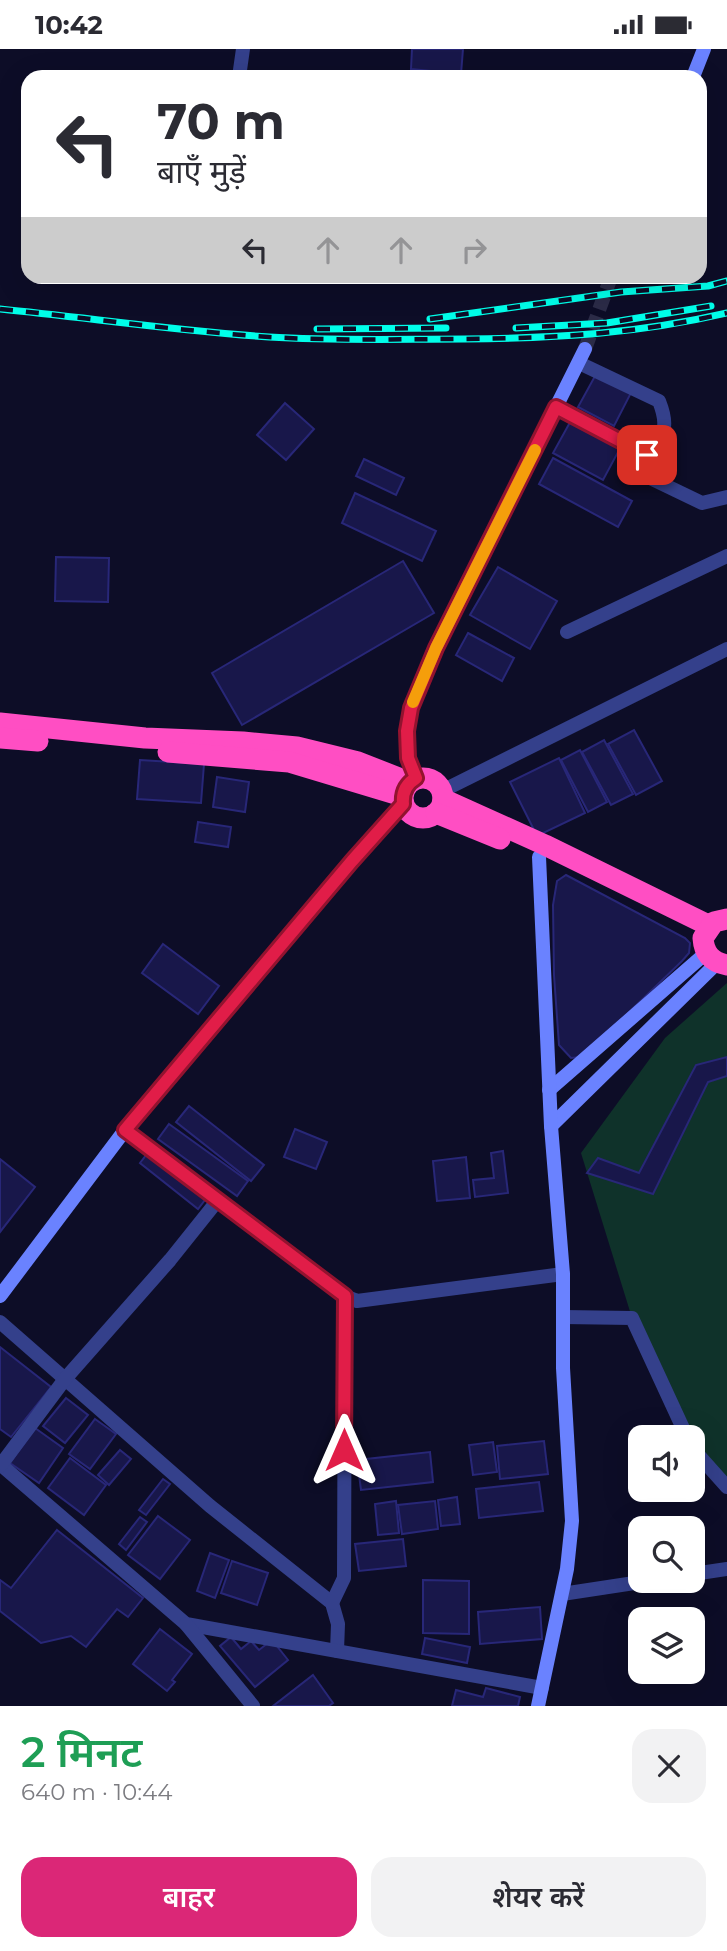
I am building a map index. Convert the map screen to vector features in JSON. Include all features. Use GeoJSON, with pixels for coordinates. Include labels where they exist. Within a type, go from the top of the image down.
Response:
{"type":"FeatureCollection","features":[{"type":"Feature","properties":{"kind":"highway"},"geometry":{"type":"LineString","coordinates":[[0,723],[145,738],[297,747],[358,762],[407,790],[414,816],[429,817],[441,801]]}},
{"type":"Feature","properties":{"kind":"highway"},"geometry":{"type":"LineString","coordinates":[[0,738],[289,762],[407,790],[432,779],[441,801],[539,857],[715,944]]}},
{"type":"Feature","properties":{"kind":"highway"},"geometry":{"type":"LineString","coordinates":[[441,801],[545,845],[715,944]]}},
{"type":"Feature","properties":{"kind":"main road"},"geometry":{"type":"LineString","coordinates":[[695,70],[704,49]]}},
{"type":"Feature","properties":{"kind":"main road"},"geometry":{"type":"LineString","coordinates":[[0,1296],[125,1130],[352,861],[407,790],[407,731],[411,708],[436,648],[582,356]]}},
{"type":"Feature","properties":{"kind":"main road"},"geometry":{"type":"LineString","coordinates":[[538,1706],[562,1594],[572,1521],[563,1274],[551,1126],[539,857]]}},
{"type":"Feature","properties":{"kind":"main road"},"geometry":{"type":"LineString","coordinates":[[549,1090],[715,944]]}},
{"type":"Feature","properties":{"kind":"main road"},"geometry":{"type":"LineString","coordinates":[[551,1126],[715,944]]}},
{"type":"Feature","properties":{"kind":"street"},"geometry":{"type":"LineString","coordinates":[[240,70],[243,49]]}},
{"type":"Feature","properties":{"kind":"street"},"geometry":{"type":"LineString","coordinates":[[582,356],[659,401],[667,420],[661,437],[643,462],[648,477],[702,503],[727,497]]}},
{"type":"Feature","properties":{"kind":"street"},"geometry":{"type":"LineString","coordinates":[[556,407],[647,455]]}},
{"type":"Feature","properties":{"kind":"street"},"geometry":{"type":"LineString","coordinates":[[567,632],[727,556]]}},
{"type":"Feature","properties":{"kind":"street"},"geometry":{"type":"LineString","coordinates":[[441,801],[727,649]]}},
{"type":"Feature","properties":{"kind":"street"},"geometry":{"type":"LineString","coordinates":[[125,1130],[345,1296],[357,1301],[563,1274]]}},
{"type":"Feature","properties":{"kind":"street"},"geometry":{"type":"LineString","coordinates":[[218,1200],[170,1260],[65,1379],[0,1465],[186,1624],[253,1706]]}},
{"type":"Feature","properties":{"kind":"street"},"geometry":{"type":"LineString","coordinates":[[332,1603],[344,1579],[345,1296]]}},
{"type":"Feature","properties":{"kind":"street"},"geometry":{"type":"LineString","coordinates":[[563,1317],[632,1318],[681,1425]]}},
{"type":"Feature","properties":{"kind":"street"},"geometry":{"type":"LineString","coordinates":[[0,1322],[210,1506],[332,1603],[338,1624],[337,1651]]}},
{"type":"Feature","properties":{"kind":"street"},"geometry":{"type":"LineString","coordinates":[[705,1462],[727,1487]]}},
{"type":"Feature","properties":{"kind":"street"},"geometry":{"type":"LineString","coordinates":[[705,1572],[727,1569]]}},
{"type":"Feature","properties":{"kind":"street"},"geometry":{"type":"LineString","coordinates":[[562,1594],[628,1584]]}},
{"type":"Feature","properties":{"kind":"street"},"geometry":{"type":"LineString","coordinates":[[186,1624],[542,1688]]}},
{"type":"Feature","properties":{"kind":"green space"},"geometry":{"type":"Polygon","coordinates":[[[727,983],[727,1488],[705,1463],[705,1425],[687,1425],[632,1318],[581,1153],[665,1038],[727,983]]]}},
{"type":"Feature","properties":{"kind":"building"},"geometry":{"type":"Polygon","coordinates":[[[412,49],[463,49],[461,70],[411,69],[412,49]]]}},
{"type":"Feature","properties":{"kind":"building"},"geometry":{"type":"Polygon","coordinates":[[[600,367],[635,385],[614,426],[578,407],[600,367]]]}},
{"type":"Feature","properties":{"kind":"building"},"geometry":{"type":"Polygon","coordinates":[[[285,403],[314,429],[286,460],[257,435],[285,403]]]}},
{"type":"Feature","properties":{"kind":"building"},"geometry":{"type":"Polygon","coordinates":[[[574,415],[624,441],[603,480],[553,453],[574,415]]]}},
{"type":"Feature","properties":{"kind":"building"},"geometry":{"type":"Polygon","coordinates":[[[553,458],[632,501],[618,527],[539,484],[553,458]]]}},
{"type":"Feature","properties":{"kind":"building"},"geometry":{"type":"Polygon","coordinates":[[[364,459],[404,478],[396,495],[356,476],[364,459]]]}},
{"type":"Feature","properties":{"kind":"building"},"geometry":{"type":"Polygon","coordinates":[[[355,493],[436,531],[422,561],[342,523],[355,493]]]}},
{"type":"Feature","properties":{"kind":"building"},"geometry":{"type":"Polygon","coordinates":[[[56,557],[109,558],[108,602],[55,601],[56,557]]]}},
{"type":"Feature","properties":{"kind":"building"},"geometry":{"type":"Polygon","coordinates":[[[403,561],[434,613],[242,725],[212,673],[403,561]]]}},
{"type":"Feature","properties":{"kind":"building"},"geometry":{"type":"Polygon","coordinates":[[[498,567],[557,601],[530,649],[470,615],[498,567]]]}},
{"type":"Feature","properties":{"kind":"building"},"geometry":{"type":"Polygon","coordinates":[[[468,633],[514,658],[502,681],[456,655],[468,633]]]}},
{"type":"Feature","properties":{"kind":"building"},"geometry":{"type":"Polygon","coordinates":[[[634,730],[662,781],[636,795],[608,744],[634,730]]]}},
{"type":"Feature","properties":{"kind":"building"},"geometry":{"type":"Polygon","coordinates":[[[604,740],[633,794],[611,805],[582,752],[604,740]]]}},
{"type":"Feature","properties":{"kind":"building"},"geometry":{"type":"Polygon","coordinates":[[[580,750],[607,802],[588,812],[561,760],[580,750]]]}},
{"type":"Feature","properties":{"kind":"building"},"geometry":{"type":"Polygon","coordinates":[[[559,758],[585,813],[537,836],[510,782],[559,758]]]}},
{"type":"Feature","properties":{"kind":"building"},"geometry":{"type":"Polygon","coordinates":[[[140,760],[204,764],[201,803],[137,799],[140,760]]]}},
{"type":"Feature","properties":{"kind":"building"},"geometry":{"type":"Polygon","coordinates":[[[217,777],[249,782],[245,812],[213,807],[217,777]]]}},
{"type":"Feature","properties":{"kind":"building"},"geometry":{"type":"Polygon","coordinates":[[[198,822],[231,827],[228,847],[195,842],[198,822]]]}},
{"type":"Feature","properties":{"kind":"building"},"geometry":{"type":"Polygon","coordinates":[[[566,875],[690,943],[689,953],[682,961],[595,1045],[580,1057],[571,1058],[559,1045],[554,975],[553,905],[557,881],[566,875]]]}},
{"type":"Feature","properties":{"kind":"building"},"geometry":{"type":"Polygon","coordinates":[[[163,944],[219,986],[198,1014],[142,973],[163,944]]]}},
{"type":"Feature","properties":{"kind":"building"},"geometry":{"type":"Polygon","coordinates":[[[727,1057],[727,1076],[708,1082],[653,1194],[587,1173],[598,1158],[639,1173],[696,1065],[727,1057]]]}},
{"type":"Feature","properties":{"kind":"building"},"geometry":{"type":"Polygon","coordinates":[[[189,1106],[264,1165],[251,1181],[176,1122],[189,1106]]]}},
{"type":"Feature","properties":{"kind":"building"},"geometry":{"type":"Polygon","coordinates":[[[169,1124],[248,1181],[237,1196],[158,1139],[169,1124]]]}},
{"type":"Feature","properties":{"kind":"building"},"geometry":{"type":"Polygon","coordinates":[[[295,1129],[327,1142],[316,1169],[284,1157],[295,1129]]]}},
{"type":"Feature","properties":{"kind":"building"},"geometry":{"type":"Polygon","coordinates":[[[150,1150],[208,1196],[198,1209],[140,1163],[150,1150]]]}},
{"type":"Feature","properties":{"kind":"building"},"geometry":{"type":"Polygon","coordinates":[[[503,1151],[508,1193],[475,1197],[473,1180],[494,1178],[491,1153],[503,1151]]]}},
{"type":"Feature","properties":{"kind":"building"},"geometry":{"type":"Polygon","coordinates":[[[466,1157],[470,1198],[437,1201],[433,1161],[466,1157]]]}},
{"type":"Feature","properties":{"kind":"building"},"geometry":{"type":"Polygon","coordinates":[[[0,1159],[35,1187],[0,1232],[0,1159]]]}},
{"type":"Feature","properties":{"kind":"building"},"geometry":{"type":"Polygon","coordinates":[[[0,1347],[51,1387],[11,1437],[0,1429],[0,1347]]]}},
{"type":"Feature","properties":{"kind":"building"},"geometry":{"type":"Polygon","coordinates":[[[66,1398],[88,1415],[65,1443],[43,1426],[66,1398]]]}},
{"type":"Feature","properties":{"kind":"building"},"geometry":{"type":"Polygon","coordinates":[[[95,1419],[116,1434],[90,1469],[69,1454],[95,1419]]]}},
{"type":"Feature","properties":{"kind":"building"},"geometry":{"type":"Polygon","coordinates":[[[35,1428],[63,1448],[39,1483],[10,1463],[35,1428]]]}},
{"type":"Feature","properties":{"kind":"building"},"geometry":{"type":"Polygon","coordinates":[[[544,1441],[548,1474],[500,1479],[497,1446],[544,1441]]]}},
{"type":"Feature","properties":{"kind":"building"},"geometry":{"type":"Polygon","coordinates":[[[493,1442],[497,1472],[473,1475],[469,1445],[493,1442]]]}},
{"type":"Feature","properties":{"kind":"building"},"geometry":{"type":"Polygon","coordinates":[[[120,1450],[131,1459],[109,1485],[98,1475],[120,1450]]]}},
{"type":"Feature","properties":{"kind":"building"},"geometry":{"type":"Polygon","coordinates":[[[430,1452],[433,1482],[361,1490],[357,1460],[430,1452]]]}},
{"type":"Feature","properties":{"kind":"building"},"geometry":{"type":"Polygon","coordinates":[[[70,1458],[106,1485],[84,1515],[48,1488],[70,1458]]]}},
{"type":"Feature","properties":{"kind":"building"},"geometry":{"type":"Polygon","coordinates":[[[163,1479],[170,1484],[146,1515],[139,1510],[163,1479]]]}},
{"type":"Feature","properties":{"kind":"building"},"geometry":{"type":"Polygon","coordinates":[[[539,1482],[543,1511],[479,1518],[476,1489],[539,1482]]]}},
{"type":"Feature","properties":{"kind":"building"},"geometry":{"type":"Polygon","coordinates":[[[457,1497],[460,1524],[441,1526],[438,1500],[457,1497]]]}},
{"type":"Feature","properties":{"kind":"building"},"geometry":{"type":"Polygon","coordinates":[[[396,1501],[399,1533],[378,1535],[375,1504],[396,1501]]]}},
{"type":"Feature","properties":{"kind":"building"},"geometry":{"type":"Polygon","coordinates":[[[435,1501],[438,1529],[402,1534],[398,1505],[435,1501]]]}},
{"type":"Feature","properties":{"kind":"building"},"geometry":{"type":"Polygon","coordinates":[[[158,1516],[190,1540],[160,1579],[128,1555],[158,1516]]]}},
{"type":"Feature","properties":{"kind":"building"},"geometry":{"type":"Polygon","coordinates":[[[140,1517],[147,1522],[126,1550],[119,1544],[140,1517]]]}},
{"type":"Feature","properties":{"kind":"building"},"geometry":{"type":"Polygon","coordinates":[[[57,1530],[143,1598],[128,1617],[117,1609],[86,1647],[71,1636],[41,1643],[0,1611],[0,1580],[11,1588],[57,1530]]]}},
{"type":"Feature","properties":{"kind":"building"},"geometry":{"type":"Polygon","coordinates":[[[403,1539],[406,1566],[359,1571],[355,1544],[403,1539]]]}},
{"type":"Feature","properties":{"kind":"building"},"geometry":{"type":"Polygon","coordinates":[[[210,1553],[229,1560],[215,1598],[197,1591],[210,1553]]]}},
{"type":"Feature","properties":{"kind":"building"},"geometry":{"type":"Polygon","coordinates":[[[232,1561],[268,1573],[257,1605],[221,1593],[232,1561]]]}},
{"type":"Feature","properties":{"kind":"building"},"geometry":{"type":"Polygon","coordinates":[[[423,1580],[469,1581],[469,1634],[423,1633],[423,1580]]]}},
{"type":"Feature","properties":{"kind":"building"},"geometry":{"type":"Polygon","coordinates":[[[540,1607],[542,1639],[480,1644],[478,1612],[540,1607]]]}},
{"type":"Feature","properties":{"kind":"building"},"geometry":{"type":"Polygon","coordinates":[[[160,1629],[192,1654],[167,1691],[133,1664],[160,1629]]]}},
{"type":"Feature","properties":{"kind":"building"},"geometry":{"type":"Polygon","coordinates":[[[231,1637],[241,1649],[251,1641],[259,1650],[272,1640],[288,1660],[255,1687],[220,1646],[231,1637]]]}},
{"type":"Feature","properties":{"kind":"building"},"geometry":{"type":"Polygon","coordinates":[[[425,1638],[470,1647],[467,1663],[422,1654],[425,1638]]]}},
{"type":"Feature","properties":{"kind":"building"},"geometry":{"type":"Polygon","coordinates":[[[313,1675],[333,1703],[329,1706],[273,1706],[313,1675]]]}},
{"type":"Feature","properties":{"kind":"building"},"geometry":{"type":"Polygon","coordinates":[[[486,1688],[520,1697],[518,1706],[452,1706],[456,1690],[483,1697],[486,1688]]]}},
{"type":"Feature","properties":{"kind":"tunnel"},"geometry":{"type":"LineString","coordinates":[[585,349],[608,284]]}},
{"type":"Feature","properties":{"kind":"railway"},"geometry":{"type":"LineString","coordinates":[[430,319],[621,292],[708,286],[727,281]]}},
{"type":"Feature","properties":{"kind":"railway"},"geometry":{"type":"LineString","coordinates":[[516,328],[607,323],[711,306]]}},
{"type":"Feature","properties":{"kind":"railway"},"geometry":{"type":"LineString","coordinates":[[0,309],[235,334],[342,339],[564,336],[661,326],[727,313]]}},
{"type":"Feature","properties":{"kind":"railway"},"geometry":{"type":"LineString","coordinates":[[317,329],[446,328]]}},
{"type":"Feature","properties":{"kind":"slow traffic"},"geometry":{"type":"LineString","coordinates":[[413,702],[436,648],[535,450]]}},
{"type":"Feature","properties":{"kind":"route"},"geometry":{"type":"LineString","coordinates":[[344,1450],[345,1296],[125,1130],[403,804],[402,796],[409,782],[416,778],[408,758],[407,731],[411,708],[436,648],[556,407],[647,455]]}}]}
